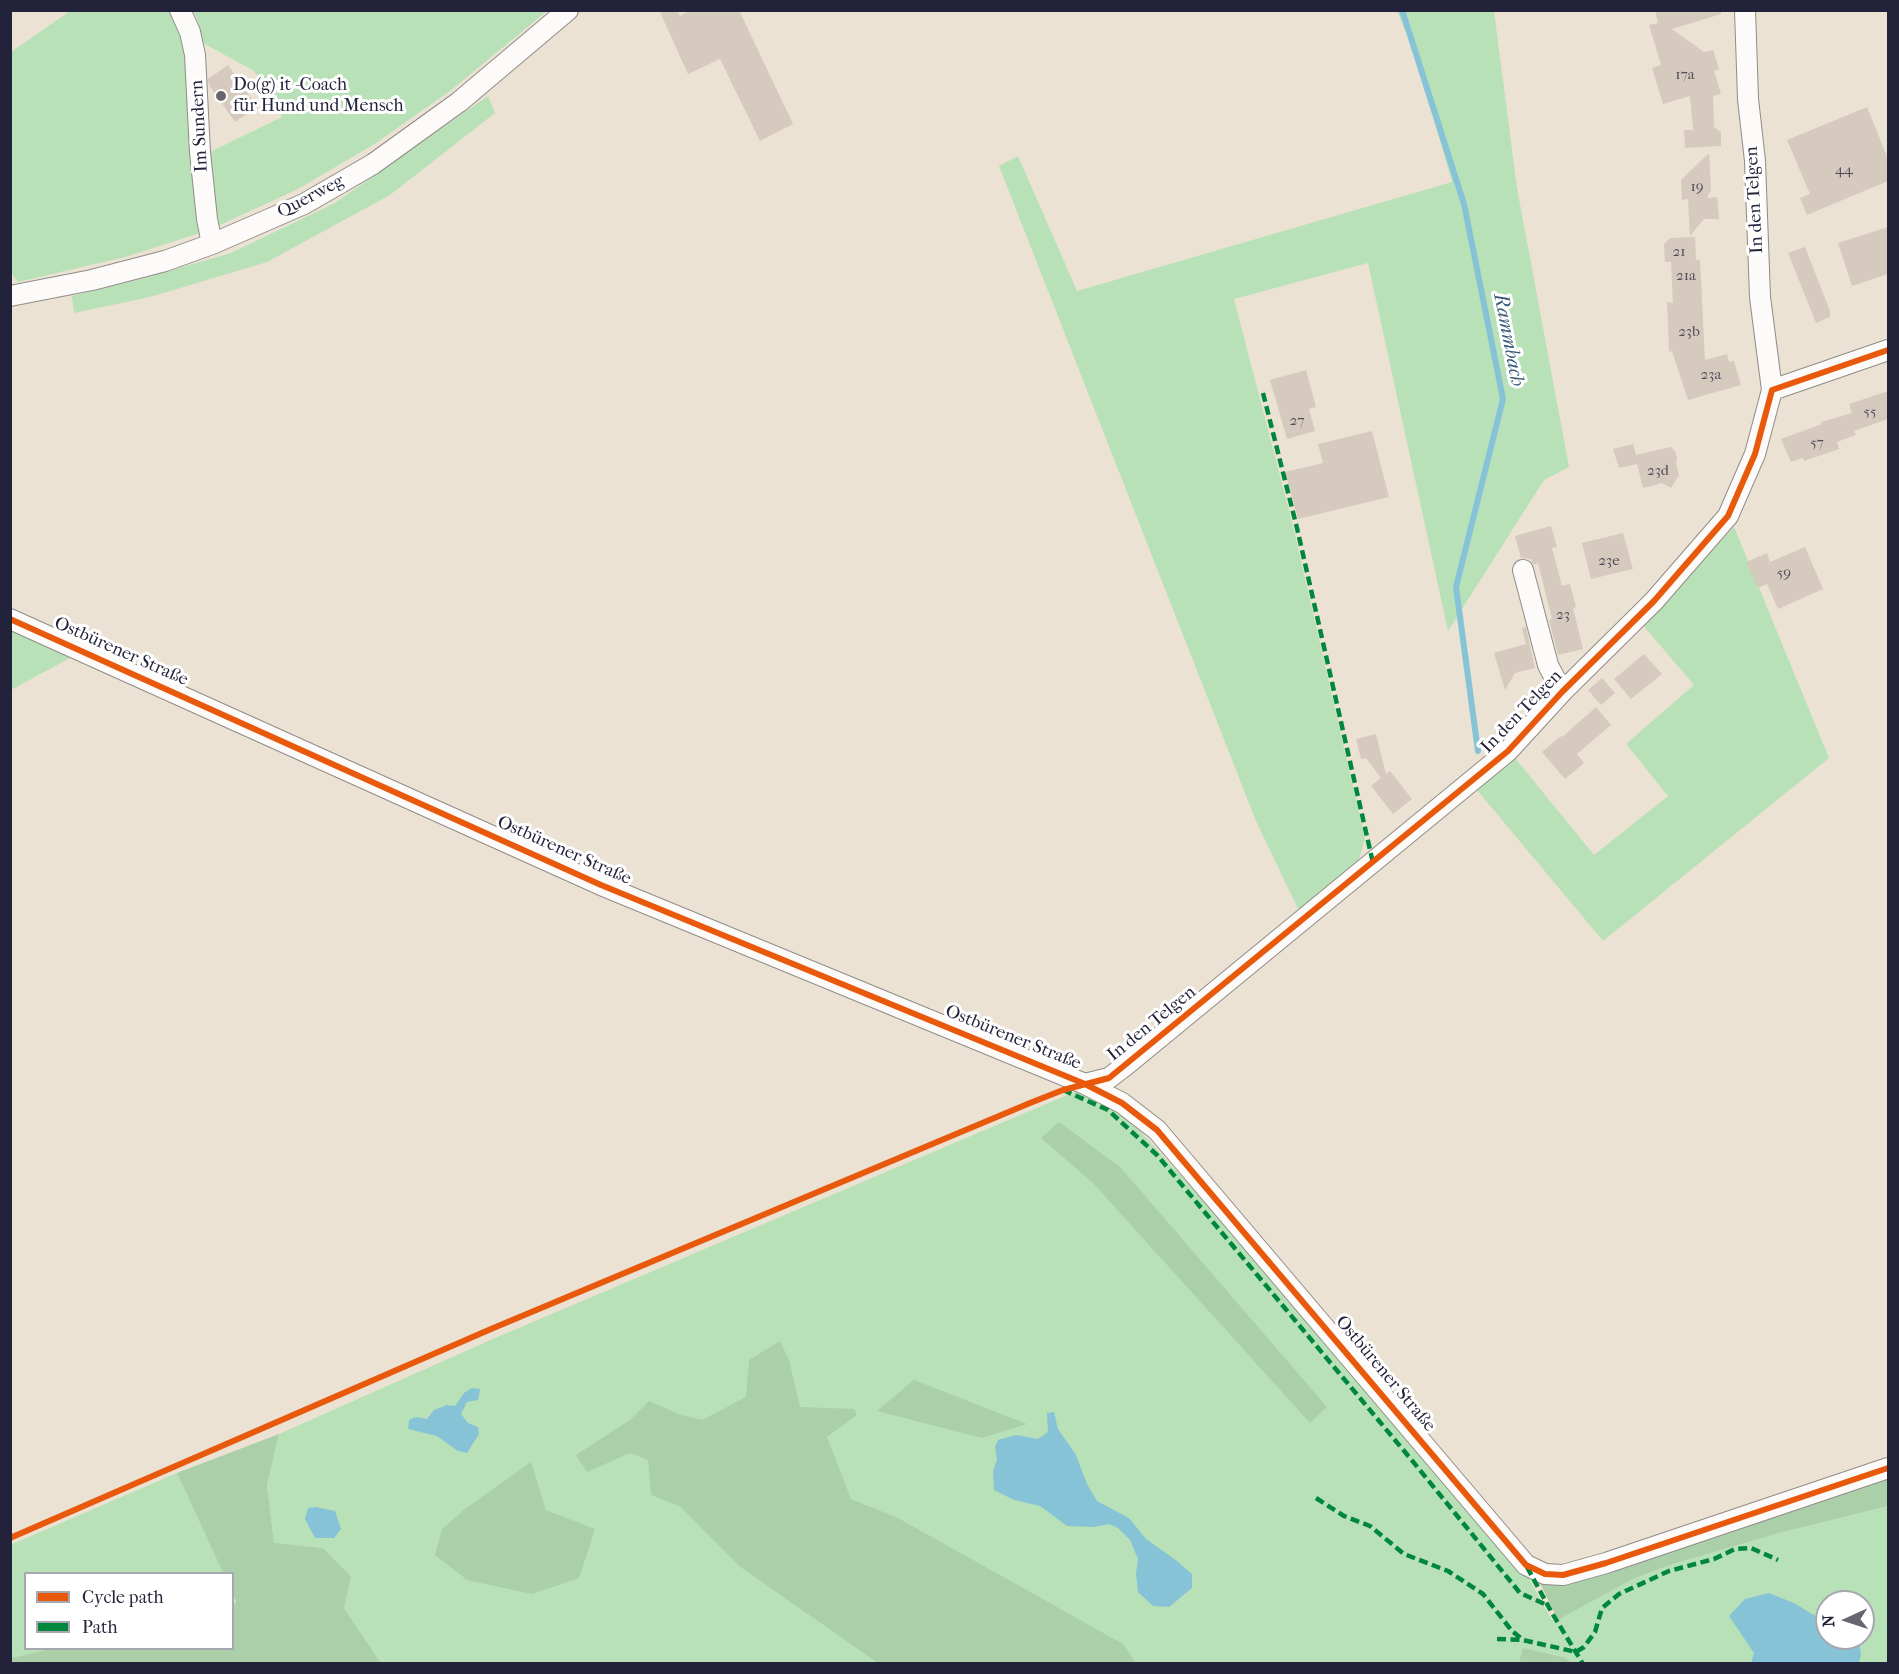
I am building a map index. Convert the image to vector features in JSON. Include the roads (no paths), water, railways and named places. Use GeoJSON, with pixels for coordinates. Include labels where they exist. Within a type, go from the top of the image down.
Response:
{"type":"FeatureCollection","features":[{"type":"Feature","properties":{"kind":"street","name":"Im Sundern"},"geometry":{"type":"LineString","coordinates":[[180,10],[190,32],[195,55],[200,152],[212,244]]}},
{"type":"Feature","properties":{"kind":"street","name":"Querweg"},"geometry":{"type":"LineString","coordinates":[[10,296],[92,280],[165,261],[212,244],[304,204],[373,164],[459,102],[568,10]]}},
{"type":"Feature","properties":{"kind":"street","name":"In den Telgen"},"geometry":{"type":"LineString","coordinates":[[1085,1084],[1109,1078],[1126,1065],[1508,751],[1562,692],[1654,601],[1728,516],[1755,454],[1772,390],[1760,297],[1755,161],[1749,99],[1745,10]]}},
{"type":"Feature","properties":{"kind":"street"},"geometry":{"type":"LineString","coordinates":[[1772,390],[1888,350]]}},
{"type":"Feature","properties":{"kind":"street"},"geometry":{"type":"LineString","coordinates":[[1523,570],[1548,665],[1562,692]]}},
{"type":"Feature","properties":{"kind":"street","name":"Ostbürener Straße"},"geometry":{"type":"LineString","coordinates":[[10,619],[601,885],[1085,1084],[1122,1103],[1157,1130],[1518,1556],[1526,1564],[1545,1574],[1563,1575],[1606,1563],[1888,1468]]}},
{"type":"Feature","properties":{"kind":"water"},"geometry":{"type":"Polygon","coordinates":[[[472,1388],[480,1389],[478,1400],[467,1402],[461,1414],[468,1423],[478,1427],[479,1434],[467,1453],[458,1451],[437,1436],[408,1429],[409,1420],[416,1417],[427,1419],[434,1410],[447,1405],[455,1406],[464,1393],[472,1388]]]}},
{"type":"Feature","properties":{"kind":"water"},"geometry":{"type":"Polygon","coordinates":[[[1054,1412],[1058,1429],[1076,1455],[1087,1484],[1097,1501],[1129,1518],[1146,1539],[1192,1574],[1192,1588],[1169,1607],[1153,1606],[1138,1592],[1136,1574],[1138,1559],[1130,1540],[1118,1528],[1109,1524],[1094,1527],[1067,1526],[1040,1506],[1014,1500],[994,1490],[993,1472],[997,1459],[995,1447],[998,1440],[1016,1435],[1038,1439],[1048,1432],[1047,1413],[1054,1412]]]}},
{"type":"Feature","properties":{"kind":"water"},"geometry":{"type":"Polygon","coordinates":[[[316,1507],[335,1511],[341,1529],[334,1538],[315,1538],[305,1519],[308,1508],[316,1507]]]}},
{"type":"Feature","properties":{"kind":"water"},"geometry":{"type":"Polygon","coordinates":[[[1769,1593],[1794,1603],[1815,1616],[1815,1650],[1860,1650],[1859,1663],[1751,1663],[1754,1653],[1729,1616],[1745,1599],[1769,1593]]]}},
{"type":"Feature","properties":{"kind":"waterway","name":"Rammbach"},"geometry":{"type":"LineString","coordinates":[[1402,10],[1464,204],[1503,399],[1456,587],[1478,751]]}},
{"type":"Feature","properties":{"kind":"place","name":"Do(g) it -Coach für Hund und Mensch"},"geometry":{"type":"Point","coordinates":[221,96]}}]}
